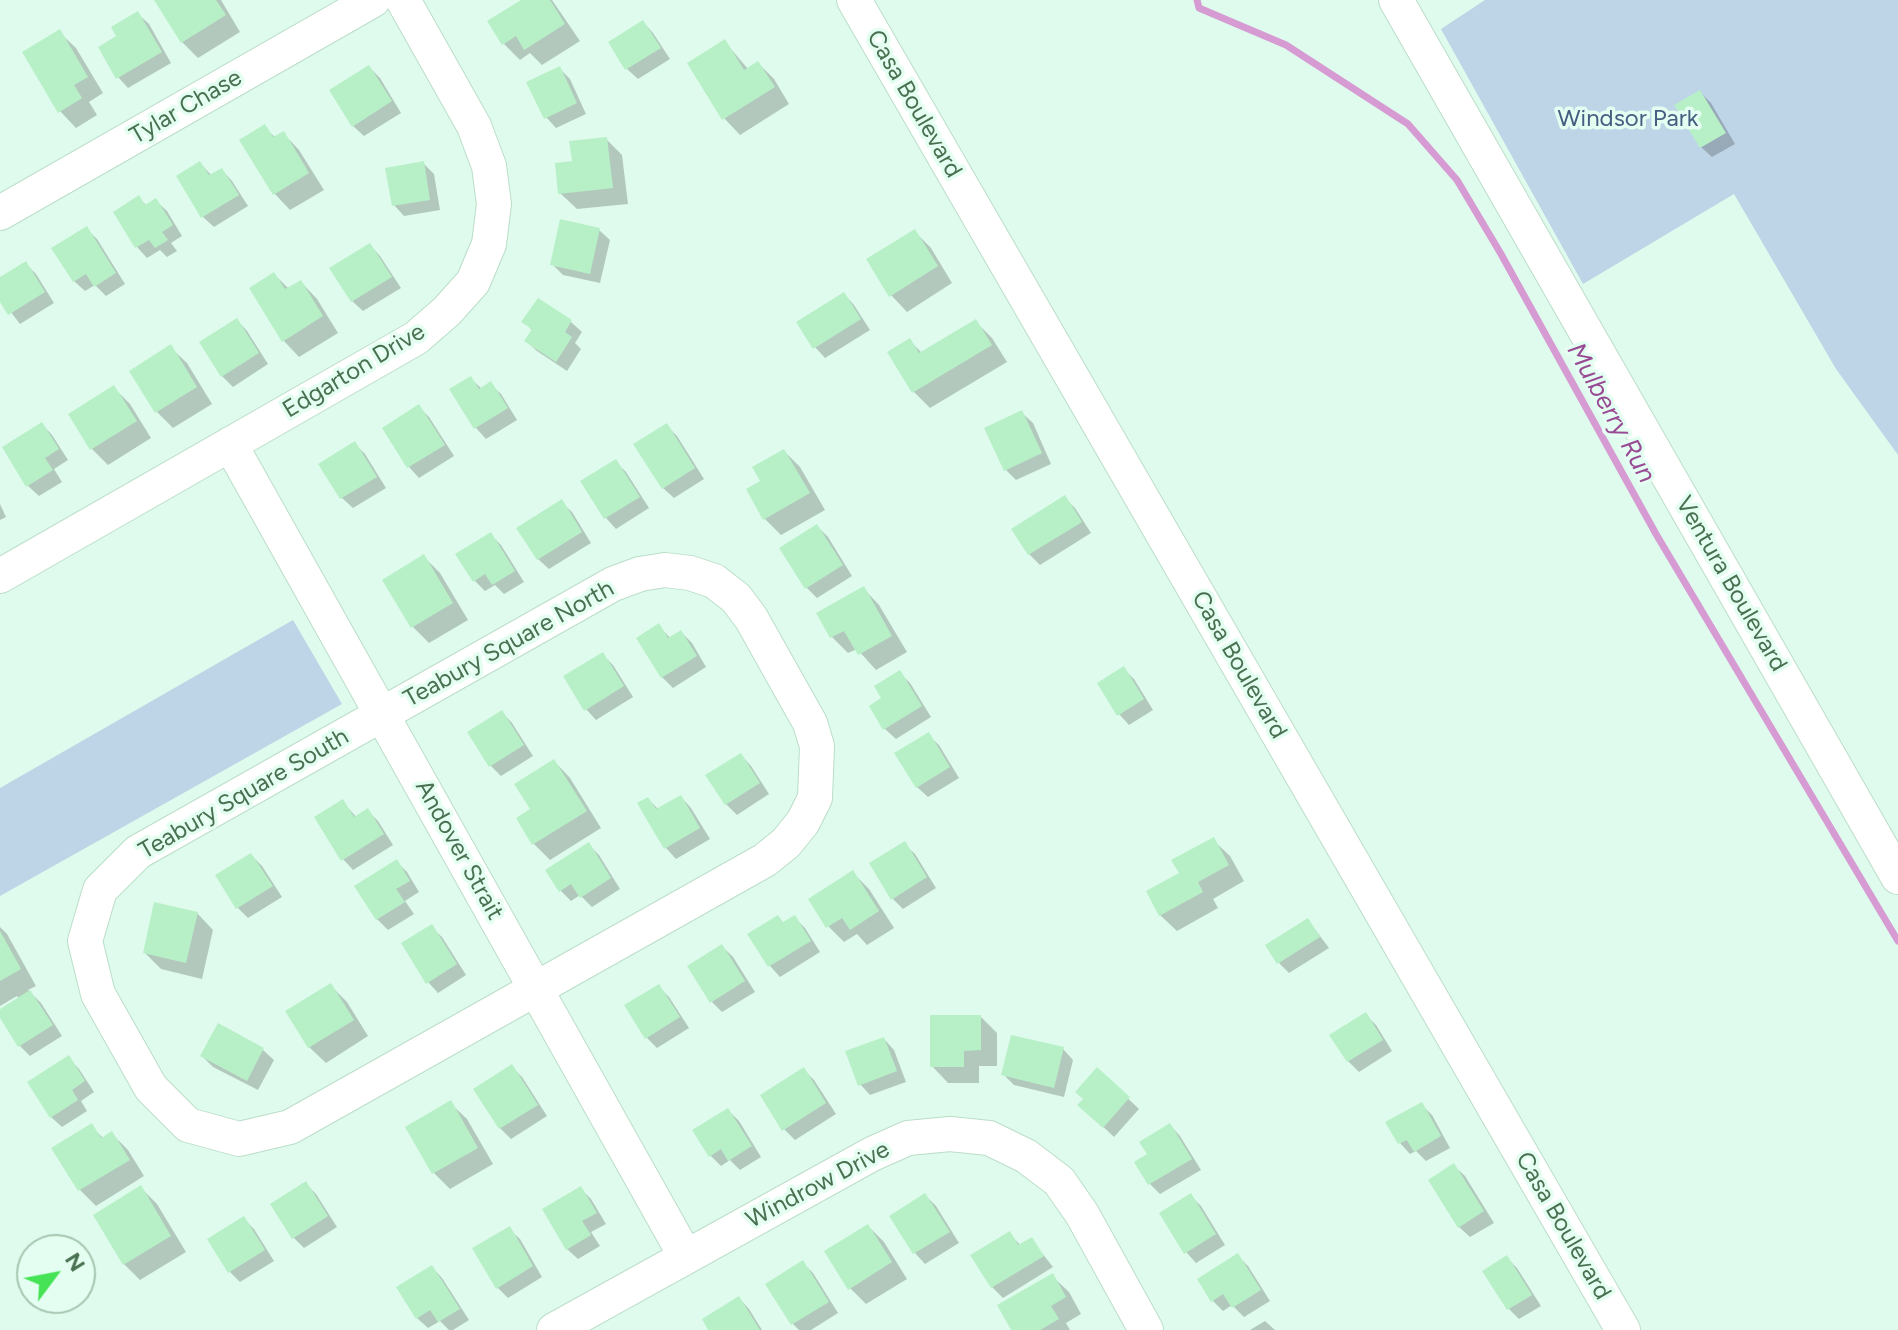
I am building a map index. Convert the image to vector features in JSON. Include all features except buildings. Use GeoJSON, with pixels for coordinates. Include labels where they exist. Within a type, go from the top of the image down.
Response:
{"type":"FeatureCollection","features":[{"type":"Feature","properties":{"kind":"street","name":"Tylar Chase"},"geometry":{"type":"LineString","coordinates":[[0,213],[373,0]]}},
{"type":"Feature","properties":{"kind":"street","name":"Edgarton Drive"},"geometry":{"type":"LineString","coordinates":[[0,576],[416,338],[447,311],[473,282],[489,244],[494,204],[489,166],[474,126],[403,0]]}},
{"type":"Feature","properties":{"kind":"street","name":"Casa Boulevard"},"geometry":{"type":"LineString","coordinates":[[854,0],[1623,1330]]}},
{"type":"Feature","properties":{"kind":"street","name":"Ventura Boulevard"},"geometry":{"type":"LineString","coordinates":[[1396,0],[1898,877]]}},
{"type":"Feature","properties":{"kind":"street","name":"Andover Strait"},"geometry":{"type":"LineString","coordinates":[[230,444],[686,1257]]}},
{"type":"Feature","properties":{"kind":"street","name":"Teabury Square North"},"geometry":{"type":"LineString","coordinates":[[382,714],[613,584],[640,574],[665,570],[690,573],[714,581],[736,598],[759,631],[810,723],[817,746],[815,798],[803,822],[786,843],[765,860],[537,988]]}},
{"type":"Feature","properties":{"kind":"street","name":"Teabury Square South"},"geometry":{"type":"LineString","coordinates":[[382,714],[138,852],[100,890],[85,941],[98,994],[151,1088],[188,1125],[239,1139],[290,1127],[537,988]]}},
{"type":"Feature","properties":{"kind":"street","name":"Windrow Drive"},"geometry":{"type":"LineString","coordinates":[[554,1330],[872,1154],[908,1138],[950,1134],[989,1138],[1026,1156],[1059,1181],[1082,1214],[1146,1330]]}},
{"type":"Feature","properties":{"kind":"green space","name":"Windsor Park"},"geometry":{"type":"Polygon","coordinates":[[[1485,0],[1898,0],[1898,455],[1836,369],[1734,194],[1583,284],[1441,29],[1485,0]]]}},
{"type":"Feature","properties":{"kind":"green space"},"geometry":{"type":"Polygon","coordinates":[[[293,620],[342,704],[0,896],[0,788],[293,620]]]}},
{"type":"Feature","properties":{"kind":"waterway","name":"Mulberry Run"},"geometry":{"type":"LineString","coordinates":[[1197,0],[1199,8],[1286,45],[1408,124],[1457,180],[1656,534],[1898,941]]}}]}
